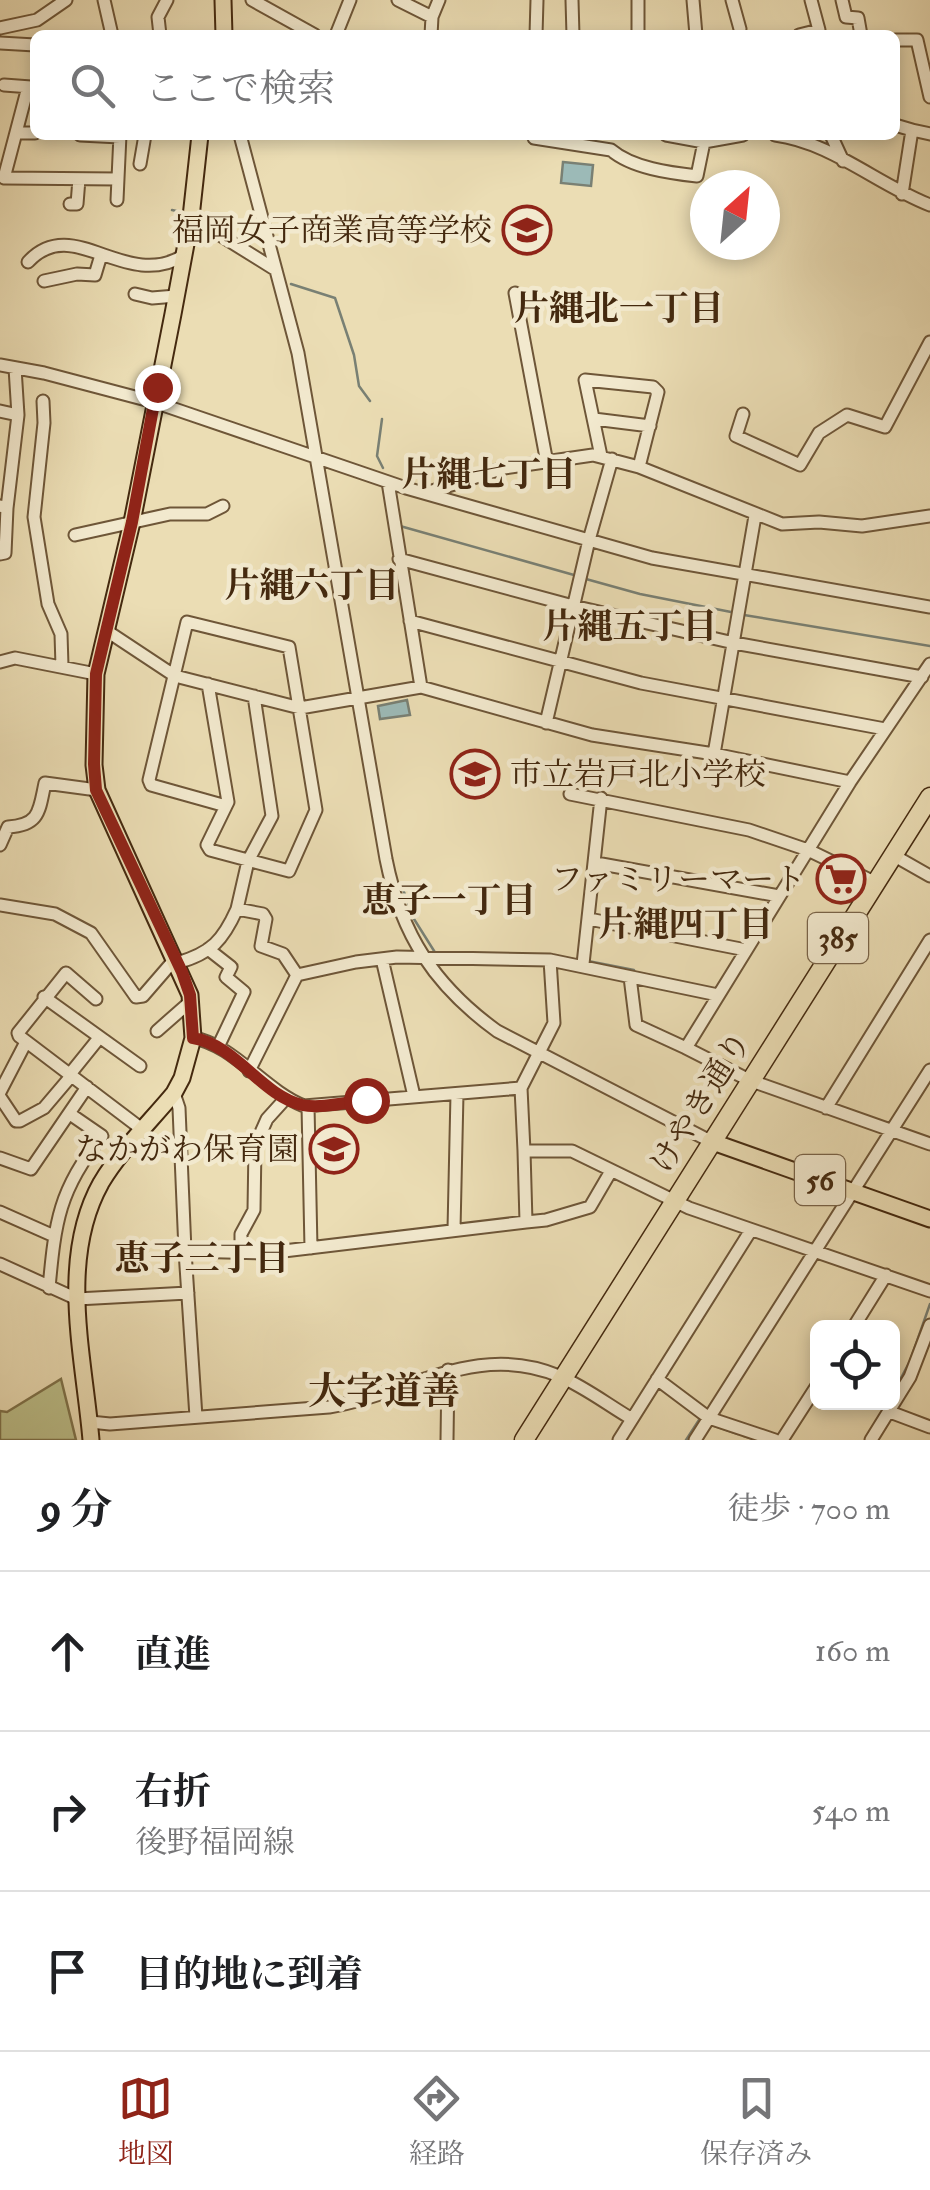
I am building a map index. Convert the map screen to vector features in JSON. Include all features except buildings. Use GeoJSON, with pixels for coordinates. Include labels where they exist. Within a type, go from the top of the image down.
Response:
{"type":"FeatureCollection","features":[{"type":"Feature","properties":{"kind":"highway","name":"けやき通り"},"geometry":{"type":"LineString","coordinates":[[524,1440],[930,797]]}},
{"type":"Feature","properties":{"kind":"main road"},"geometry":{"type":"LineString","coordinates":[[223,0],[225,30]]}},
{"type":"Feature","properties":{"kind":"main road"},"geometry":{"type":"LineString","coordinates":[[91,1440],[77,1299],[80,1246],[91,1206],[112,1167],[174,1093],[193,1038],[191,1001],[96,790],[94,764],[96,674],[132,522],[176,296],[191,217],[199,140]]}},
{"type":"Feature","properties":{"kind":"main road","name":"56"},"geometry":{"type":"LineString","coordinates":[[710,1141],[930,1219]]}},
{"type":"Feature","properties":{"kind":"street"},"geometry":{"type":"LineString","coordinates":[[0,28],[28,24],[66,0]]}},
{"type":"Feature","properties":{"kind":"street"},"geometry":{"type":"LineString","coordinates":[[104,0],[111,30]]}},
{"type":"Feature","properties":{"kind":"street"},"geometry":{"type":"LineString","coordinates":[[159,30],[158,17],[166,0]]}},
{"type":"Feature","properties":{"kind":"street"},"geometry":{"type":"LineString","coordinates":[[252,0],[306,30]]}},
{"type":"Feature","properties":{"kind":"street"},"geometry":{"type":"LineString","coordinates":[[338,30],[350,0]]}},
{"type":"Feature","properties":{"kind":"street"},"geometry":{"type":"LineString","coordinates":[[398,0],[432,17]]}},
{"type":"Feature","properties":{"kind":"street"},"geometry":{"type":"LineString","coordinates":[[431,30],[440,0]]}},
{"type":"Feature","properties":{"kind":"street"},"geometry":{"type":"LineString","coordinates":[[536,30],[537,0]]}},
{"type":"Feature","properties":{"kind":"street"},"geometry":{"type":"LineString","coordinates":[[572,0],[573,30]]}},
{"type":"Feature","properties":{"kind":"street"},"geometry":{"type":"LineString","coordinates":[[638,0],[638,30]]}},
{"type":"Feature","properties":{"kind":"street"},"geometry":{"type":"LineString","coordinates":[[692,0],[695,30]]}},
{"type":"Feature","properties":{"kind":"street"},"geometry":{"type":"LineString","coordinates":[[732,0],[740,29]]}},
{"type":"Feature","properties":{"kind":"street"},"geometry":{"type":"LineString","coordinates":[[811,0],[819,30]]}},
{"type":"Feature","properties":{"kind":"street"},"geometry":{"type":"LineString","coordinates":[[842,0],[846,17],[858,18],[860,30]]}},
{"type":"Feature","properties":{"kind":"street"},"geometry":{"type":"LineString","coordinates":[[900,40],[917,40],[930,97]]}},
{"type":"Feature","properties":{"kind":"street"},"geometry":{"type":"LineString","coordinates":[[0,43],[30,45]]}},
{"type":"Feature","properties":{"kind":"street"},"geometry":{"type":"LineString","coordinates":[[4,85],[30,87]]}},
{"type":"Feature","properties":{"kind":"street"},"geometry":{"type":"LineString","coordinates":[[30,93],[4,178],[118,179]]}},
{"type":"Feature","properties":{"kind":"street"},"geometry":{"type":"LineString","coordinates":[[900,126],[930,134]]}},
{"type":"Feature","properties":{"kind":"street"},"geometry":{"type":"LineString","coordinates":[[902,194],[912,130]]}},
{"type":"Feature","properties":{"kind":"street"},"geometry":{"type":"LineString","coordinates":[[16,132],[30,133]]}},
{"type":"Feature","properties":{"kind":"street"},"geometry":{"type":"LineString","coordinates":[[117,200],[120,140]]}},
{"type":"Feature","properties":{"kind":"street"},"geometry":{"type":"LineString","coordinates":[[140,164],[144,140]]}},
{"type":"Feature","properties":{"kind":"street"},"geometry":{"type":"LineString","coordinates":[[241,140],[298,352],[392,889],[410,937],[441,981],[472,1013],[498,1032],[710,1141]]}},
{"type":"Feature","properties":{"kind":"street"},"geometry":{"type":"LineString","coordinates":[[547,140],[611,150],[640,165],[697,176],[704,142]]}},
{"type":"Feature","properties":{"kind":"street"},"geometry":{"type":"LineString","coordinates":[[693,140],[715,140]]}},
{"type":"Feature","properties":{"kind":"street"},"geometry":{"type":"LineString","coordinates":[[795,140],[930,206]]}},
{"type":"Feature","properties":{"kind":"street"},"geometry":{"type":"LineString","coordinates":[[834,140],[843,161]]}},
{"type":"Feature","properties":{"kind":"street"},"geometry":{"type":"LineString","coordinates":[[77,204],[79,179]]}},
{"type":"Feature","properties":{"kind":"street"},"geometry":{"type":"LineString","coordinates":[[191,217],[276,270]]}},
{"type":"Feature","properties":{"kind":"street"},"geometry":{"type":"LineString","coordinates":[[28,262],[43,250],[64,244],[155,268],[183,256]]}},
{"type":"Feature","properties":{"kind":"street"},"geometry":{"type":"LineString","coordinates":[[44,280],[95,274],[100,255]]}},
{"type":"Feature","properties":{"kind":"street"},"geometry":{"type":"LineString","coordinates":[[516,293],[546,464]]}},
{"type":"Feature","properties":{"kind":"street"},"geometry":{"type":"LineString","coordinates":[[135,294],[145,298],[176,296]]}},
{"type":"Feature","properties":{"kind":"street"},"geometry":{"type":"LineString","coordinates":[[743,414],[736,436],[800,465],[820,433],[847,416],[885,427],[930,342]]}},
{"type":"Feature","properties":{"kind":"street"},"geometry":{"type":"LineString","coordinates":[[0,366],[44,373],[154,402],[426,494],[652,558],[930,607]]}},
{"type":"Feature","properties":{"kind":"street"},"geometry":{"type":"LineString","coordinates":[[0,554],[5,554],[3,507],[14,461],[18,415],[14,368]]}},
{"type":"Feature","properties":{"kind":"street"},"geometry":{"type":"LineString","coordinates":[[917,368],[930,374]]}},
{"type":"Feature","properties":{"kind":"street"},"geometry":{"type":"LineString","coordinates":[[546,723],[606,458],[585,380],[657,389],[639,467]]}},
{"type":"Feature","properties":{"kind":"street"},"geometry":{"type":"LineString","coordinates":[[44,401],[34,518],[48,604],[61,634],[62,666]]}},
{"type":"Feature","properties":{"kind":"street"},"geometry":{"type":"LineString","coordinates":[[0,411],[18,415]]}},
{"type":"Feature","properties":{"kind":"street"},"geometry":{"type":"LineString","coordinates":[[594,419],[650,426]]}},
{"type":"Feature","properties":{"kind":"street"},"geometry":{"type":"LineString","coordinates":[[0,458],[14,461]]}},
{"type":"Feature","properties":{"kind":"street"},"geometry":{"type":"LineString","coordinates":[[426,494],[504,468],[606,458],[790,526],[819,522],[862,526],[930,516]]}},
{"type":"Feature","properties":{"kind":"street"},"geometry":{"type":"LineString","coordinates":[[388,482],[422,687]]}},
{"type":"Feature","properties":{"kind":"street"},"geometry":{"type":"LineString","coordinates":[[75,535],[181,512],[207,514],[223,506]]}},
{"type":"Feature","properties":{"kind":"street"},"geometry":{"type":"LineString","coordinates":[[714,754],[755,516]]}},
{"type":"Feature","properties":{"kind":"street"},"geometry":{"type":"LineString","coordinates":[[400,559],[573,606],[734,643],[922,677]]}},
{"type":"Feature","properties":{"kind":"street"},"geometry":{"type":"LineString","coordinates":[[410,621],[642,683],[885,729]]}},
{"type":"Feature","properties":{"kind":"street"},"geometry":{"type":"LineString","coordinates":[[208,684],[228,802],[208,848],[289,872],[316,810],[289,647],[187,622],[149,780],[151,785],[226,806]]}},
{"type":"Feature","properties":{"kind":"street"},"geometry":{"type":"LineString","coordinates":[[106,632],[175,676],[300,708],[422,687],[633,743],[714,754],[850,782]]}},
{"type":"Feature","properties":{"kind":"street"},"geometry":{"type":"LineString","coordinates":[[0,662],[16,658],[96,674]]}},
{"type":"Feature","properties":{"kind":"street"},"geometry":{"type":"LineString","coordinates":[[686,1048],[850,782],[930,664]]}},
{"type":"Feature","properties":{"kind":"street"},"geometry":{"type":"LineString","coordinates":[[0,905],[56,914],[91,933],[132,993],[140,998],[176,961],[196,957],[222,939],[238,909],[248,861],[272,816],[254,696]]}},
{"type":"Feature","properties":{"kind":"street"},"geometry":{"type":"LineString","coordinates":[[0,846],[8,827],[25,826],[34,819],[46,783],[96,790]]}},
{"type":"Feature","properties":{"kind":"street"},"geometry":{"type":"LineString","coordinates":[[570,794],[749,830],[808,850],[874,882]]}},
{"type":"Feature","properties":{"kind":"street"},"geometry":{"type":"LineString","coordinates":[[583,964],[601,798]]}},
{"type":"Feature","properties":{"kind":"street"},"geometry":{"type":"LineString","coordinates":[[892,855],[930,876]]}},
{"type":"Feature","properties":{"kind":"street"},"geometry":{"type":"LineString","coordinates":[[596,863],[779,896]]}},
{"type":"Feature","properties":{"kind":"street"},"geometry":{"type":"LineString","coordinates":[[238,909],[263,914],[266,919],[261,946],[283,954],[297,975]]}},
{"type":"Feature","properties":{"kind":"street"},"geometry":{"type":"LineString","coordinates":[[590,920],[746,950]]}},
{"type":"Feature","properties":{"kind":"street"},"geometry":{"type":"LineString","coordinates":[[826,1108],[930,940]]}},
{"type":"Feature","properties":{"kind":"street"},"geometry":{"type":"LineString","coordinates":[[208,949],[230,967],[226,977],[244,992],[218,1047]]}},
{"type":"Feature","properties":{"kind":"street"},"geometry":{"type":"LineString","coordinates":[[382,959],[414,1096]]}},
{"type":"Feature","properties":{"kind":"street"},"geometry":{"type":"LineString","coordinates":[[297,975],[382,959],[550,960],[718,995]]}},
{"type":"Feature","properties":{"kind":"street"},"geometry":{"type":"LineString","coordinates":[[526,1222],[521,1088],[554,1023],[550,960]]}},
{"type":"Feature","properties":{"kind":"street"},"geometry":{"type":"LineString","coordinates":[[96,999],[66,973],[18,1033],[143,1130]]}},
{"type":"Feature","properties":{"kind":"street"},"geometry":{"type":"LineString","coordinates":[[249,1071],[297,975]]}},
{"type":"Feature","properties":{"kind":"street"},"geometry":{"type":"LineString","coordinates":[[630,976],[636,1025],[749,1080],[930,1144]]}},
{"type":"Feature","properties":{"kind":"street"},"geometry":{"type":"LineString","coordinates":[[44,997],[140,1066]]}},
{"type":"Feature","properties":{"kind":"street"},"geometry":{"type":"LineString","coordinates":[[157,1031],[191,1001]]}},
{"type":"Feature","properties":{"kind":"street"},"geometry":{"type":"LineString","coordinates":[[26,1042],[0,1094],[16,1122],[44,1108],[99,1038]]}},
{"type":"Feature","properties":{"kind":"street"},"geometry":{"type":"LineString","coordinates":[[193,1038],[218,1047],[286,1098],[308,1106],[521,1088]]}},
{"type":"Feature","properties":{"kind":"street"},"geometry":{"type":"LineString","coordinates":[[695,1440],[930,1070]]}},
{"type":"Feature","properties":{"kind":"street"},"geometry":{"type":"LineString","coordinates":[[0,1158],[31,1168],[87,1087]]}},
{"type":"Feature","properties":{"kind":"street"},"geometry":{"type":"LineString","coordinates":[[174,1093],[196,1417]]}},
{"type":"Feature","properties":{"kind":"street"},"geometry":{"type":"LineString","coordinates":[[454,1230],[458,1094]]}},
{"type":"Feature","properties":{"kind":"street"},"geometry":{"type":"LineString","coordinates":[[240,1252],[242,1234],[254,1210],[255,1146],[267,1119],[286,1098]]}},
{"type":"Feature","properties":{"kind":"street"},"geometry":{"type":"LineString","coordinates":[[308,1106],[310,1248]]}},
{"type":"Feature","properties":{"kind":"street"},"geometry":{"type":"LineString","coordinates":[[49,1288],[58,1212],[72,1175],[102,1136],[70,1114]]}},
{"type":"Feature","properties":{"kind":"street"},"geometry":{"type":"LineString","coordinates":[[524,1151],[572,1150],[674,1200],[750,1230],[930,1290]]}},
{"type":"Feature","properties":{"kind":"street"},"geometry":{"type":"LineString","coordinates":[[185,1251],[310,1248],[546,1220],[590,1207],[611,1171]]}},
{"type":"Feature","properties":{"kind":"street"},"geometry":{"type":"LineString","coordinates":[[0,1212],[54,1236]]}},
{"type":"Feature","properties":{"kind":"street"},"geometry":{"type":"LineString","coordinates":[[619,1440],[750,1230]]}},
{"type":"Feature","properties":{"kind":"street"},"geometry":{"type":"LineString","coordinates":[[0,1264],[77,1299],[188,1293]]}},
{"type":"Feature","properties":{"kind":"street"},"geometry":{"type":"LineString","coordinates":[[858,1320],[886,1275]]}},
{"type":"Feature","properties":{"kind":"street"},"geometry":{"type":"LineString","coordinates":[[871,1440],[925,1357],[930,1325]]}},
{"type":"Feature","properties":{"kind":"street"},"geometry":{"type":"LineString","coordinates":[[90,1422],[359,1402],[464,1366],[512,1365],[562,1377],[632,1419]]}},
{"type":"Feature","properties":{"kind":"street"},"geometry":{"type":"LineString","coordinates":[[446,1440],[448,1370]]}},
{"type":"Feature","properties":{"kind":"street"},"geometry":{"type":"LineString","coordinates":[[657,1379],[709,1418],[778,1440],[810,1395]]}},
{"type":"Feature","properties":{"kind":"street"},"geometry":{"type":"LineString","coordinates":[[890,1412],[930,1427]]}},
{"type":"Feature","properties":{"kind":"green space"},"geometry":{"type":"Polygon","coordinates":[[[61,1379],[76,1440],[0,1440],[0,1411],[7,1412],[61,1379]]]}},
{"type":"Feature","properties":{"kind":"water"},"geometry":{"type":"Polygon","coordinates":[[[563,162],[593,165],[591,186],[561,183],[563,162]]]}},
{"type":"Feature","properties":{"kind":"water"},"geometry":{"type":"Polygon","coordinates":[[[407,700],[410,715],[380,719],[378,706],[407,700]]]}},
{"type":"Feature","properties":{"kind":"waterway"},"geometry":{"type":"LineString","coordinates":[[172,210],[185,213]]}},
{"type":"Feature","properties":{"kind":"waterway"},"geometry":{"type":"LineString","coordinates":[[291,284],[335,298],[354,355],[359,386],[370,401]]}},
{"type":"Feature","properties":{"kind":"waterway"},"geometry":{"type":"LineString","coordinates":[[382,419],[377,456],[383,468]]}},
{"type":"Feature","properties":{"kind":"waterway"},"geometry":{"type":"LineString","coordinates":[[400,526],[574,575]]}},
{"type":"Feature","properties":{"kind":"waterway"},"geometry":{"type":"LineString","coordinates":[[586,579],[731,612]]}},
{"type":"Feature","properties":{"kind":"waterway"},"geometry":{"type":"LineString","coordinates":[[744,615],[930,646]]}},
{"type":"Feature","properties":{"kind":"waterway"},"geometry":{"type":"LineString","coordinates":[[401,884],[414,919],[436,954]]}},
{"type":"Feature","properties":{"kind":"waterway"},"geometry":{"type":"LineString","coordinates":[[588,961],[634,970],[634,975]]}},
{"type":"Feature","properties":{"kind":"waterway"},"geometry":{"type":"LineString","coordinates":[[900,1380],[930,1304]]}},
{"type":"Feature","properties":{"kind":"waterway"},"geometry":{"type":"LineString","coordinates":[[686,1440],[699,1420]]}},
{"type":"Feature","properties":{"kind":"waterway"},"geometry":{"type":"LineString","coordinates":[[709,1424],[738,1434]]}},
{"type":"Feature","properties":{"kind":"waterway"},"geometry":{"type":"LineString","coordinates":[[744,1436],[756,1440]]}},
{"type":"Feature","properties":{"kind":"place","name":"福岡女子商業高等学校"},"geometry":{"type":"Point","coordinates":[527,230]}},
{"type":"Feature","properties":{"kind":"place","name":"市立岩戸北小学校"},"geometry":{"type":"Point","coordinates":[475,774]}},
{"type":"Feature","properties":{"kind":"place","name":"ファミリーマート"},"geometry":{"type":"Point","coordinates":[841,879]}},
{"type":"Feature","properties":{"kind":"place","name":"なかがわ保育園"},"geometry":{"type":"Point","coordinates":[334,1149]}},
{"type":"Feature","properties":{"kind":"district","name":"片縄北一丁目"},"geometry":{"type":"Point","coordinates":[619,308]}},
{"type":"Feature","properties":{"kind":"district","name":"片縄七丁目"},"geometry":{"type":"Point","coordinates":[489,474]}},
{"type":"Feature","properties":{"kind":"district","name":"片縄六丁目"},"geometry":{"type":"Point","coordinates":[312,585]}},
{"type":"Feature","properties":{"kind":"district","name":"片縄五丁目"},"geometry":{"type":"Point","coordinates":[630,626]}},
{"type":"Feature","properties":{"kind":"district","name":"恵子一丁目"},"geometry":{"type":"Point","coordinates":[449,900]}},
{"type":"Feature","properties":{"kind":"district","name":"片縄四丁目"},"geometry":{"type":"Point","coordinates":[686,924]}},
{"type":"Feature","properties":{"kind":"district","name":"恵子三丁目"},"geometry":{"type":"Point","coordinates":[202,1258]}},
{"type":"Feature","properties":{"kind":"district","name":"大字道善"},"geometry":{"type":"Point","coordinates":[384,1391]}},
{"type":"Feature","properties":{"kind":"route"},"geometry":{"type":"LineString","coordinates":[[157,387],[132,522],[96,674],[96,790],[182,972],[190,995],[193,1038],[218,1047],[289,1100],[304,1106],[366,1100]]}}]}
